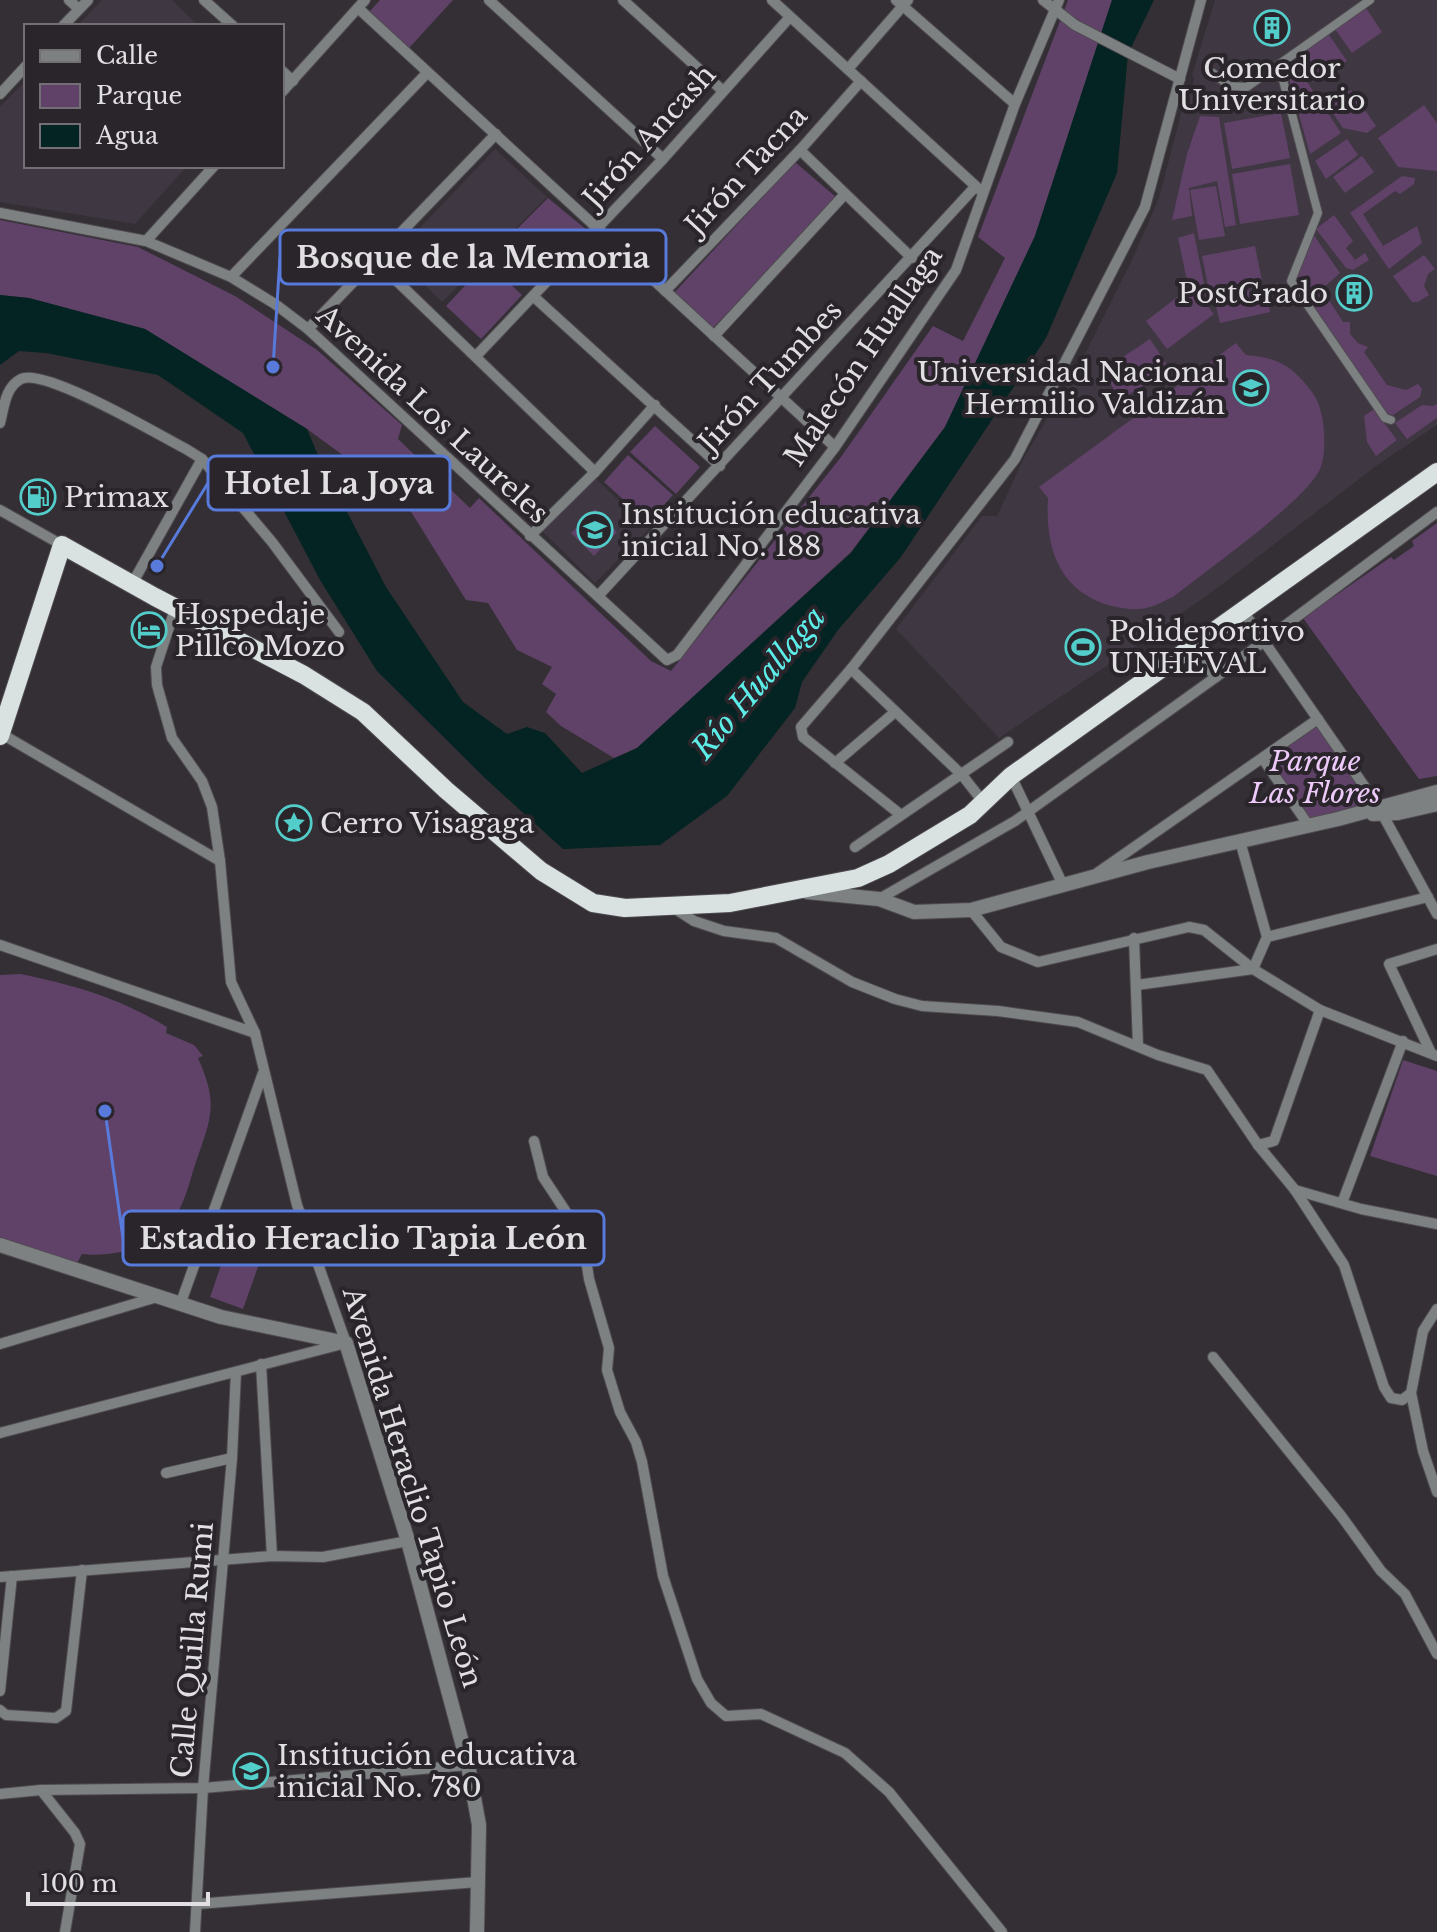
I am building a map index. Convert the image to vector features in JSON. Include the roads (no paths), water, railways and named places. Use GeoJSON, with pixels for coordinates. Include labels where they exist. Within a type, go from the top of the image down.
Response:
{"type":"FeatureCollection","features":[{"type":"Feature","properties":{"kind":"highway"},"geometry":{"type":"LineString","coordinates":[[0,734],[62,545],[304,675],[363,712],[446,790],[541,871],[593,903],[625,908],[672,907],[730,903],[802,891],[858,878],[889,864],[970,815],[1011,776],[1437,472]]}},
{"type":"Feature","properties":{"kind":"street"},"geometry":{"type":"LineString","coordinates":[[69,0],[79,9]]}},
{"type":"Feature","properties":{"kind":"street"},"geometry":{"type":"LineString","coordinates":[[65,24],[88,0]]}},
{"type":"Feature","properties":{"kind":"street"},"geometry":{"type":"LineString","coordinates":[[204,0],[231,24]]}},
{"type":"Feature","properties":{"kind":"street"},"geometry":{"type":"LineString","coordinates":[[489,0],[663,159]]}},
{"type":"Feature","properties":{"kind":"street"},"geometry":{"type":"LineString","coordinates":[[623,0],[723,91]]}},
{"type":"Feature","properties":{"kind":"street"},"geometry":{"type":"LineString","coordinates":[[772,0],[980,190]]}},
{"type":"Feature","properties":{"kind":"street"},"geometry":{"type":"LineString","coordinates":[[1043,0],[1057,5],[1075,25],[1180,79]]}},
{"type":"Feature","properties":{"kind":"street"},"geometry":{"type":"LineString","coordinates":[[901,815],[807,741],[800,734],[801,727],[851,669],[1015,459],[1145,207],[1201,0]]}},
{"type":"Feature","properties":{"kind":"street"},"geometry":{"type":"LineString","coordinates":[[1213,73],[1229,86],[1247,87],[1370,0]]}},
{"type":"Feature","properties":{"kind":"street"},"geometry":{"type":"LineString","coordinates":[[848,69],[902,2],[1015,104]]}},
{"type":"Feature","properties":{"kind":"street"},"geometry":{"type":"LineString","coordinates":[[284,90],[361,4],[427,73],[835,447]]}},
{"type":"Feature","properties":{"kind":"street","name":"Malecón Huallaga"},"geometry":{"type":"LineString","coordinates":[[667,660],[677,655],[835,447],[956,270],[980,190],[1057,5]]}},
{"type":"Feature","properties":{"kind":"street","name":"Jirón Ancash"},"geometry":{"type":"LineString","coordinates":[[476,356],[663,159],[790,17]]}},
{"type":"Feature","properties":{"kind":"street"},"geometry":{"type":"LineString","coordinates":[[1279,65],[1318,213],[1291,281],[1385,418],[1391,420]]}},
{"type":"Feature","properties":{"kind":"street"},"geometry":{"type":"LineString","coordinates":[[0,94],[24,68]]}},
{"type":"Feature","properties":{"kind":"street"},"geometry":{"type":"LineString","coordinates":[[284,73],[293,81]]}},
{"type":"Feature","properties":{"kind":"street"},"geometry":{"type":"LineString","coordinates":[[231,277],[427,73]]}},
{"type":"Feature","properties":{"kind":"street","name":"Jirón Tacna"},"geometry":{"type":"LineString","coordinates":[[665,291],[800,150],[861,81]]}},
{"type":"Feature","properties":{"kind":"street"},"geometry":{"type":"LineString","coordinates":[[308,329],[496,134]]}},
{"type":"Feature","properties":{"kind":"street"},"geometry":{"type":"LineString","coordinates":[[800,150],[912,258]]}},
{"type":"Feature","properties":{"kind":"street"},"geometry":{"type":"LineString","coordinates":[[146,241],[212,168]]}},
{"type":"Feature","properties":{"kind":"street","name":"Jirón Tumbes"},"geometry":{"type":"LineString","coordinates":[[598,596],[912,258],[980,190]]}},
{"type":"Feature","properties":{"kind":"street"},"geometry":{"type":"LineString","coordinates":[[714,336],[845,194]]}},
{"type":"Feature","properties":{"kind":"street","name":"Avenida Los Laureles"},"geometry":{"type":"LineString","coordinates":[[0,213],[146,241],[231,277],[275,304],[308,329],[667,660]]}},
{"type":"Feature","properties":{"kind":"street"},"geometry":{"type":"LineString","coordinates":[[376,261],[595,472]]}},
{"type":"Feature","properties":{"kind":"street"},"geometry":{"type":"LineString","coordinates":[[533,296],[720,466]]}},
{"type":"Feature","properties":{"kind":"street"},"geometry":{"type":"LineString","coordinates":[[0,423],[9,390],[17,381],[36,377],[85,396],[202,459],[272,542],[339,632]]}},
{"type":"Feature","properties":{"kind":"street"},"geometry":{"type":"LineString","coordinates":[[530,536],[595,472],[655,405]]}},
{"type":"Feature","properties":{"kind":"street"},"geometry":{"type":"LineString","coordinates":[[132,584],[202,459]]}},
{"type":"Feature","properties":{"kind":"street"},"geometry":{"type":"LineString","coordinates":[[0,510],[62,545]]}},
{"type":"Feature","properties":{"kind":"street"},"geometry":{"type":"LineString","coordinates":[[879,899],[1015,821],[1216,677],[1437,512]]}},
{"type":"Feature","properties":{"kind":"street","name":"Avenida Heraclio Tapio León"},"geometry":{"type":"LineString","coordinates":[[176,606],[156,667],[157,685],[172,738],[202,781],[212,807],[231,982],[255,1033],[297,1205],[346,1343],[408,1541],[468,1765],[479,1825],[477,1932]]}},
{"type":"Feature","properties":{"kind":"street"},"geometry":{"type":"LineString","coordinates":[[1243,611],[1380,810],[1437,914]]}},
{"type":"Feature","properties":{"kind":"street"},"geometry":{"type":"LineString","coordinates":[[1191,648],[1216,677]]}},
{"type":"Feature","properties":{"kind":"street"},"geometry":{"type":"LineString","coordinates":[[851,669],[962,775],[984,803]]}},
{"type":"Feature","properties":{"kind":"street"},"geometry":{"type":"LineString","coordinates":[[835,763],[895,712]]}},
{"type":"Feature","properties":{"kind":"street"},"geometry":{"type":"LineString","coordinates":[[1091,877],[1318,719]]}},
{"type":"Feature","properties":{"kind":"street"},"geometry":{"type":"LineString","coordinates":[[0,734],[220,861]]}},
{"type":"Feature","properties":{"kind":"street"},"geometry":{"type":"LineString","coordinates":[[855,847],[1008,742]]}},
{"type":"Feature","properties":{"kind":"street"},"geometry":{"type":"LineString","coordinates":[[1263,759],[1309,826]]}},
{"type":"Feature","properties":{"kind":"street"},"geometry":{"type":"LineString","coordinates":[[1011,776],[1063,885]]}},
{"type":"Feature","properties":{"kind":"street"},"geometry":{"type":"LineString","coordinates":[[1380,810],[1437,792]]}},
{"type":"Feature","properties":{"kind":"street"},"geometry":{"type":"LineString","coordinates":[[802,891],[879,899],[914,912],[971,910],[1091,877],[1353,815],[1437,804]]}},
{"type":"Feature","properties":{"kind":"street"},"geometry":{"type":"LineString","coordinates":[[1240,841],[1267,937],[1253,969]]}},
{"type":"Feature","properties":{"kind":"street"},"geometry":{"type":"LineString","coordinates":[[1267,937],[1428,897]]}},
{"type":"Feature","properties":{"kind":"street"},"geometry":{"type":"LineString","coordinates":[[672,907],[694,921],[724,931],[776,938],[852,982],[895,999],[922,1006],[998,1011],[1078,1022],[1207,1070],[1258,1145],[1295,1190],[1344,1265],[1384,1387],[1391,1398],[1402,1400],[1411,1393]]}},
{"type":"Feature","properties":{"kind":"street"},"geometry":{"type":"LineString","coordinates":[[971,910],[1001,947],[1032,961],[1043,962],[1189,927],[1204,930],[1253,969],[1320,1010],[1434,1054]]}},
{"type":"Feature","properties":{"kind":"street"},"geometry":{"type":"LineString","coordinates":[[1134,938],[1138,1046]]}},
{"type":"Feature","properties":{"kind":"street"},"geometry":{"type":"LineString","coordinates":[[0,945],[255,1033]]}},
{"type":"Feature","properties":{"kind":"street"},"geometry":{"type":"LineString","coordinates":[[1434,1054],[1389,964],[1437,949]]}},
{"type":"Feature","properties":{"kind":"street"},"geometry":{"type":"LineString","coordinates":[[1137,985],[1253,969]]}},
{"type":"Feature","properties":{"kind":"street"},"geometry":{"type":"LineString","coordinates":[[1258,1145],[1274,1141],[1320,1010]]}},
{"type":"Feature","properties":{"kind":"street"},"geometry":{"type":"LineString","coordinates":[[1342,1203],[1403,1041]]}},
{"type":"Feature","properties":{"kind":"street"},"geometry":{"type":"LineString","coordinates":[[180,1305],[264,1071]]}},
{"type":"Feature","properties":{"kind":"street"},"geometry":{"type":"LineString","coordinates":[[534,1141],[543,1177],[576,1227],[585,1253],[589,1279],[609,1348],[607,1370],[620,1412],[636,1442],[642,1462],[663,1576],[697,1679],[711,1703],[726,1716],[761,1714],[845,1753],[889,1792],[1002,1932]]}},
{"type":"Feature","properties":{"kind":"street"},"geometry":{"type":"LineString","coordinates":[[1295,1190],[1361,1209],[1437,1224]]}},
{"type":"Feature","properties":{"kind":"street"},"geometry":{"type":"LineString","coordinates":[[0,1245],[221,1317],[346,1343]]}},
{"type":"Feature","properties":{"kind":"street"},"geometry":{"type":"LineString","coordinates":[[0,1344],[157,1297]]}},
{"type":"Feature","properties":{"kind":"street"},"geometry":{"type":"LineString","coordinates":[[1437,1309],[1423,1331],[1411,1393],[1423,1451],[1437,1492]]}},
{"type":"Feature","properties":{"kind":"street"},"geometry":{"type":"LineString","coordinates":[[0,1433],[346,1343]]}},
{"type":"Feature","properties":{"kind":"street"},"geometry":{"type":"LineString","coordinates":[[1213,1357],[1342,1517],[1381,1571],[1405,1594],[1437,1654]]}},
{"type":"Feature","properties":{"kind":"street"},"geometry":{"type":"LineString","coordinates":[[261,1364],[272,1556]]}},
{"type":"Feature","properties":{"kind":"street","name":"Calle Quilla Rumi"},"geometry":{"type":"LineString","coordinates":[[195,1932],[203,1788],[224,1559],[236,1372]]}},
{"type":"Feature","properties":{"kind":"street"},"geometry":{"type":"LineString","coordinates":[[166,1473],[232,1458]]}},
{"type":"Feature","properties":{"kind":"street"},"geometry":{"type":"LineString","coordinates":[[0,1577],[272,1556],[323,1557],[408,1541]]}},
{"type":"Feature","properties":{"kind":"street"},"geometry":{"type":"LineString","coordinates":[[0,1710],[6,1715],[56,1718],[66,1711],[82,1570]]}},
{"type":"Feature","properties":{"kind":"street"},"geometry":{"type":"LineString","coordinates":[[0,1691],[12,1576]]}},
{"type":"Feature","properties":{"kind":"street"},"geometry":{"type":"LineString","coordinates":[[0,1794],[41,1790],[203,1788],[468,1765]]}},
{"type":"Feature","properties":{"kind":"street"},"geometry":{"type":"LineString","coordinates":[[41,1790],[80,1844],[65,1932]]}},
{"type":"Feature","properties":{"kind":"street"},"geometry":{"type":"LineString","coordinates":[[197,1904],[478,1882]]}},
{"type":"Feature","properties":{"kind":"water","name":"Río Huallaga"},"geometry":{"type":"Polygon","coordinates":[[[1112,0],[1154,0],[1128,54],[1117,173],[1046,338],[901,557],[838,630],[802,682],[795,708],[727,796],[660,845],[563,849],[487,780],[377,671],[320,580],[243,433],[158,375],[46,353],[19,351],[0,365],[0,295],[29,298],[145,329],[307,429],[386,587],[463,702],[507,734],[527,727],[545,733],[582,773],[637,748],[851,553],[945,427],[1035,236],[1112,0]]]}},
{"type":"Feature","properties":{"kind":"place","name":"Comedor Universitario"},"geometry":{"type":"Point","coordinates":[1272,28]}},
{"type":"Feature","properties":{"kind":"place","name":"PostGrado"},"geometry":{"type":"Point","coordinates":[1354,293]}},
{"type":"Feature","properties":{"kind":"place","name":"Bosque de la Memoria"},"geometry":{"type":"Point","coordinates":[273,367]}},
{"type":"Feature","properties":{"kind":"place","name":"Universidad Nacional Hermilio Valdizán"},"geometry":{"type":"Point","coordinates":[1251,388]}},
{"type":"Feature","properties":{"kind":"place","name":"Primax"},"geometry":{"type":"Point","coordinates":[38,497]}},
{"type":"Feature","properties":{"kind":"place","name":"Institución educativa inicial No. 188"},"geometry":{"type":"Point","coordinates":[595,530]}},
{"type":"Feature","properties":{"kind":"place","name":"Hotel La Joya"},"geometry":{"type":"Point","coordinates":[157,566]}},
{"type":"Feature","properties":{"kind":"place","name":"Hospedaje Pillco Mozo"},"geometry":{"type":"Point","coordinates":[149,630]}},
{"type":"Feature","properties":{"kind":"place","name":"Polideportivo UNHEVAL"},"geometry":{"type":"Point","coordinates":[1083,647]}},
{"type":"Feature","properties":{"kind":"place","name":"Cerro Visagaga"},"geometry":{"type":"Point","coordinates":[294,823]}},
{"type":"Feature","properties":{"kind":"place","name":"Estadio Heraclio Tapia León"},"geometry":{"type":"Point","coordinates":[105,1111]}},
{"type":"Feature","properties":{"kind":"place","name":"Institución educativa inicial No. 780"},"geometry":{"type":"Point","coordinates":[251,1771]}},
{"type":"Feature","properties":{"kind":"park label","name":"Parque Las Flores"},"geometry":{"type":"Point","coordinates":[1315,777]}}]}
